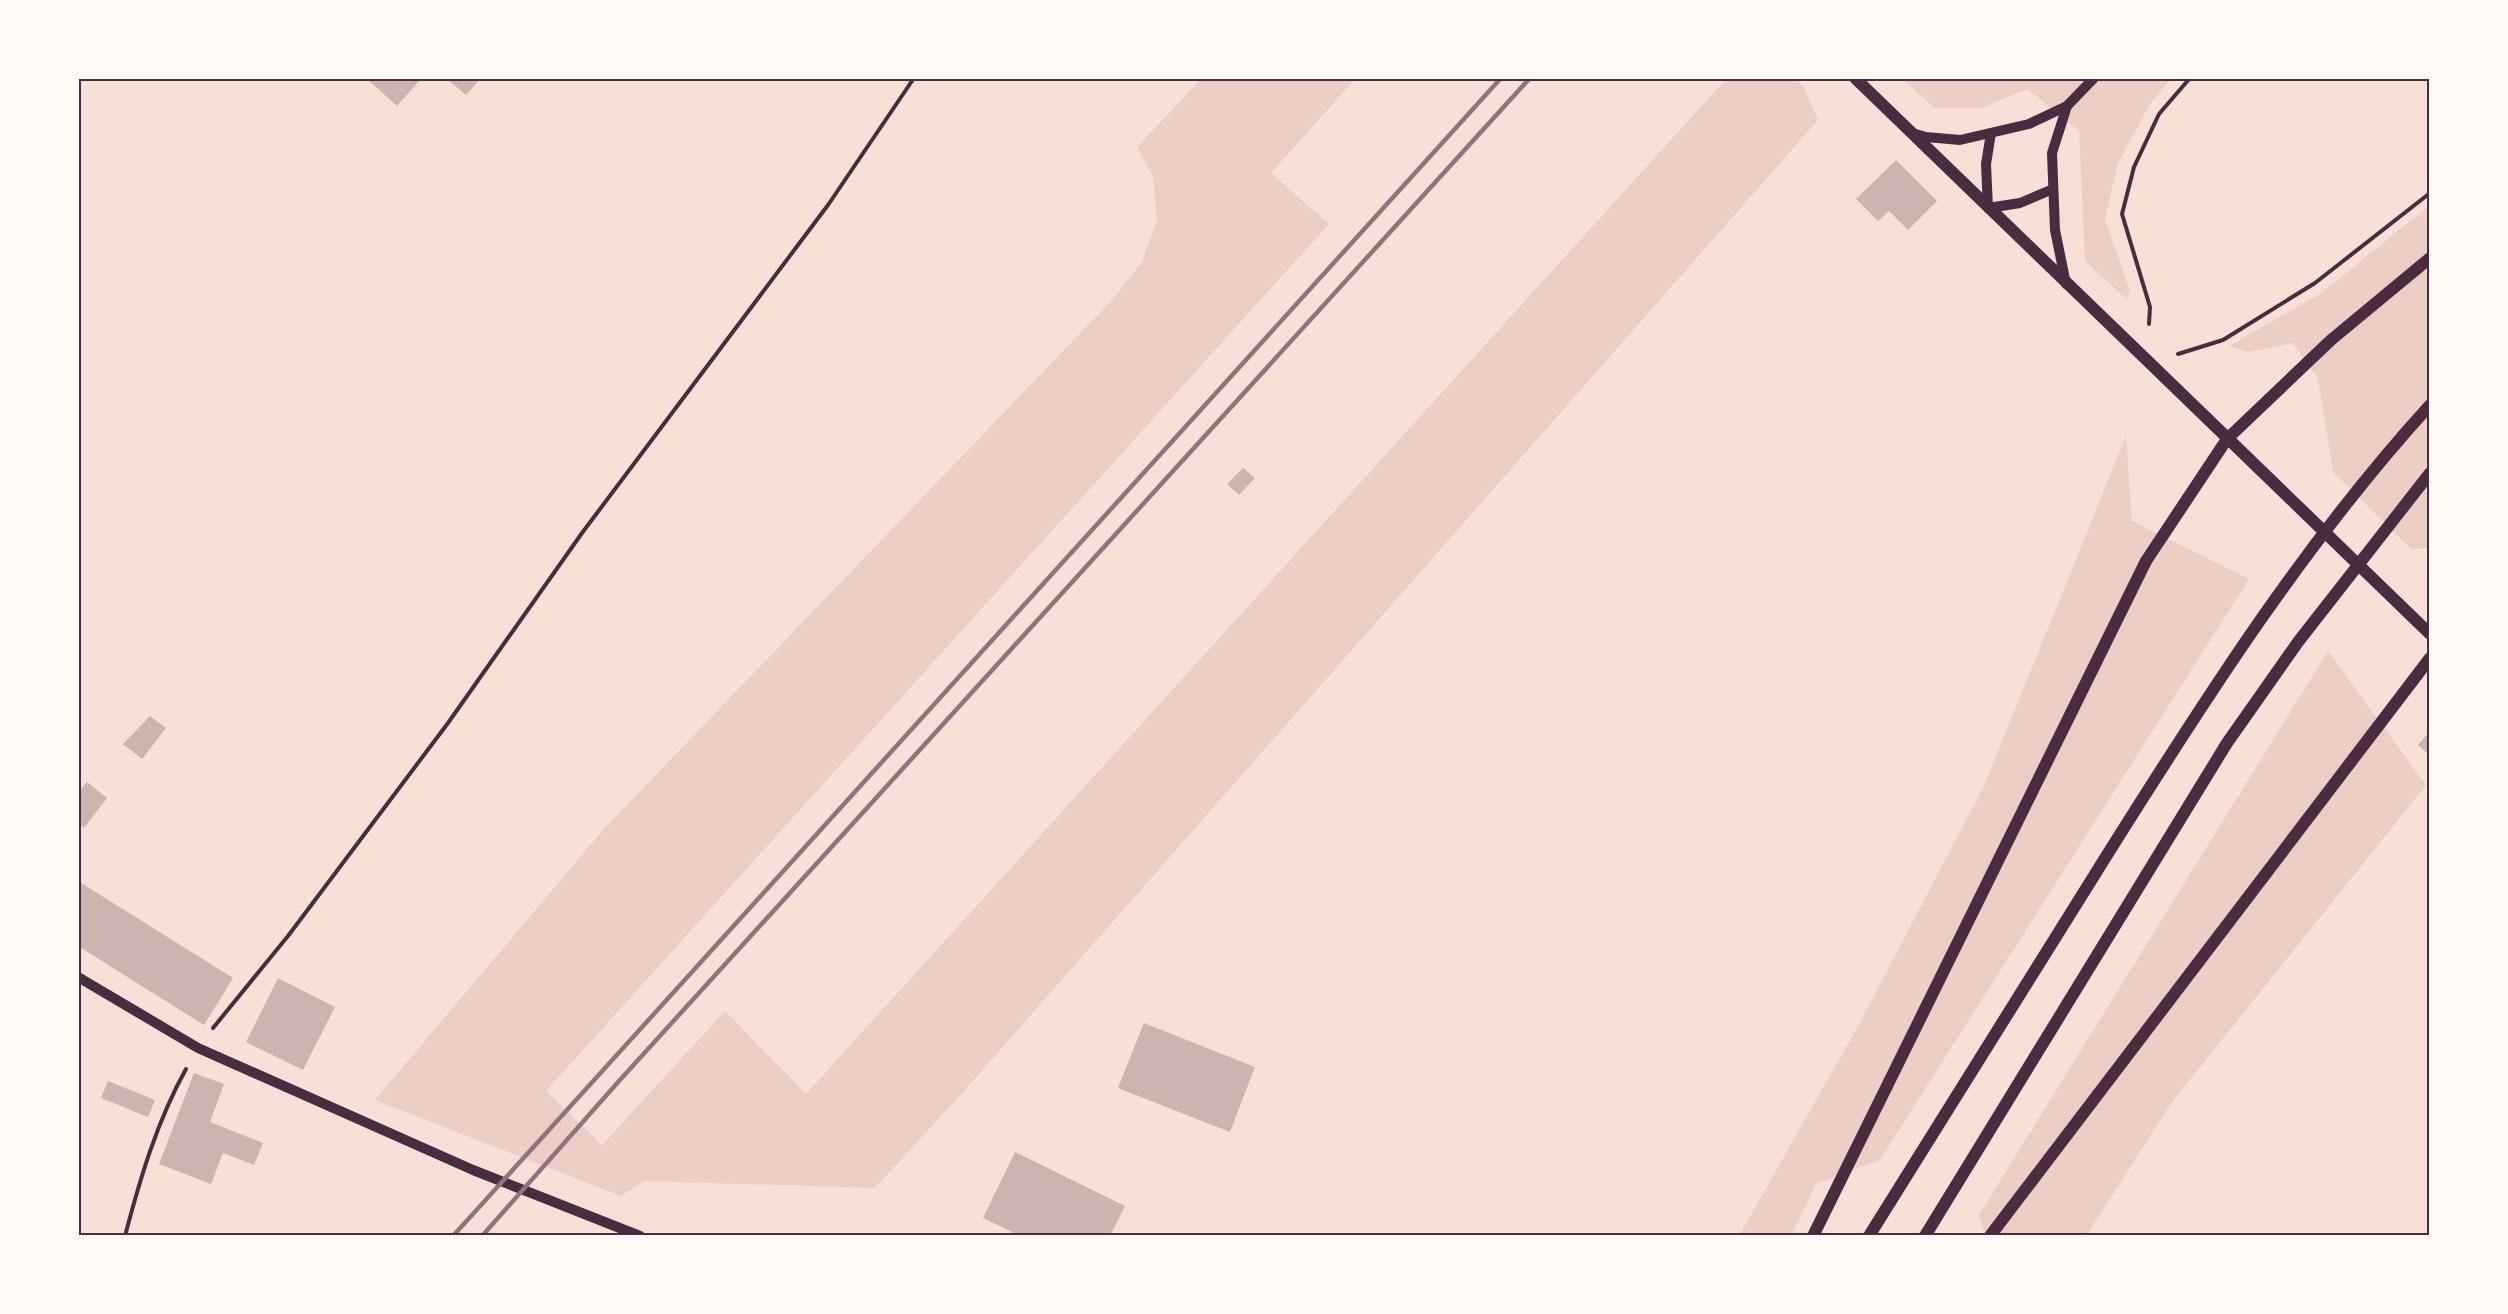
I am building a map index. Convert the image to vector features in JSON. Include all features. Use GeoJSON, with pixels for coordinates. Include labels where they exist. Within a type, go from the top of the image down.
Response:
{"type":"FeatureCollection","features":[{"type":"Feature","properties":{"kind":"main road"},"geometry":{"type":"LineString","coordinates":[[1855,78],[2430,634]]}},
{"type":"Feature","properties":{"kind":"main road"},"geometry":{"type":"LineString","coordinates":[[1813,1236],[2146,561],[2227,439],[2331,340],[2430,258]]}},
{"type":"Feature","properties":{"kind":"main road"},"geometry":{"type":"LineString","coordinates":[[1869,1236],[2194,717],[2262,615],[2380,462],[2430,405]]}},
{"type":"Feature","properties":{"kind":"main road"},"geometry":{"type":"LineString","coordinates":[[1925,1236],[2228,743],[2298,642],[2430,473]]}},
{"type":"Feature","properties":{"kind":"main road"},"geometry":{"type":"LineString","coordinates":[[1990,1236],[2430,658]]}},
{"type":"Feature","properties":{"kind":"street"},"geometry":{"type":"LineString","coordinates":[[1911,133],[1926,137],[1960,140],[2030,124],[2067,106],[2094,78]]}},
{"type":"Feature","properties":{"kind":"street"},"geometry":{"type":"LineString","coordinates":[[2066,284],[2055,230],[2052,153],[2067,106]]}},
{"type":"Feature","properties":{"kind":"street"},"geometry":{"type":"LineString","coordinates":[[1991,132],[1986,164],[1988,208],[2020,203],[2053,189]]}},
{"type":"Feature","properties":{"kind":"street"},"geometry":{"type":"LineString","coordinates":[[78,977],[198,1048],[473,1170],[640,1236]]}},
{"type":"Feature","properties":{"kind":"path"},"geometry":{"type":"LineString","coordinates":[[124,1236],[141,1178],[173,1092],[198,1048],[288,936],[448,723],[582,533],[828,205],[914,78]]}},
{"type":"Feature","properties":{"kind":"path"},"geometry":{"type":"LineString","coordinates":[[2190,78],[2158,114],[2134,167],[2122,214],[2150,307],[2148,363],[2223,340],[2316,283],[2430,193]]}},
{"type":"Feature","properties":{"kind":"shaded area"},"geometry":{"type":"Polygon","coordinates":[[[1202,78],[1356,78],[1271,173],[1329,224],[546,1091],[602,1145],[725,1011],[806,1094],[1727,78],[1794,78],[1804,87],[1818,120],[963,1092],[875,1188],[644,1181],[621,1196],[375,1100],[603,830],[1112,300],[1142,262],[1157,220],[1153,177],[1137,147],[1202,78]]]}},
{"type":"Feature","properties":{"kind":"shaded area"},"geometry":{"type":"Polygon","coordinates":[[[1902,78],[2172,78],[2150,104],[2118,163],[2105,219],[2130,291],[2126,299],[2085,261],[2079,131],[2027,89],[1981,108],[1934,108],[1902,78]]]}},
{"type":"Feature","properties":{"kind":"shaded area"},"geometry":{"type":"Polygon","coordinates":[[[2430,205],[2430,548],[2411,549],[2333,472],[2318,378],[2293,343],[2249,352],[2229,346],[2320,294],[2430,205]]]}},
{"type":"Feature","properties":{"kind":"shaded area"},"geometry":{"type":"Polygon","coordinates":[[[2126,436],[2132,521],[2249,579],[1880,1160],[1816,1184],[1791,1236],[1739,1236],[1856,1030],[1984,786],[2126,436]]]}},
{"type":"Feature","properties":{"kind":"shaded area"},"geometry":{"type":"Polygon","coordinates":[[[2328,651],[2426,785],[2172,1102],[2086,1236],[1985,1236],[1979,1215],[2328,651]]]}},
{"type":"Feature","properties":{"kind":"building"},"geometry":{"type":"Polygon","coordinates":[[[366,78],[422,78],[397,106],[366,78]]]}},
{"type":"Feature","properties":{"kind":"building"},"geometry":{"type":"Polygon","coordinates":[[[446,78],[481,78],[466,95],[446,78]]]}},
{"type":"Feature","properties":{"kind":"building"},"geometry":{"type":"Polygon","coordinates":[[[1896,160],[1937,201],[1908,230],[1889,211],[1878,221],[1856,199],[1896,160]]]}},
{"type":"Feature","properties":{"kind":"building"},"geometry":{"type":"Polygon","coordinates":[[[1243,468],[1255,478],[1239,495],[1227,484],[1243,468]]]}},
{"type":"Feature","properties":{"kind":"building"},"geometry":{"type":"Polygon","coordinates":[[[150,716],[166,728],[142,759],[123,744],[150,716]]]}},
{"type":"Feature","properties":{"kind":"building"},"geometry":{"type":"Polygon","coordinates":[[[2430,731],[2430,756],[2418,745],[2430,731]]]}},
{"type":"Feature","properties":{"kind":"building"},"geometry":{"type":"Polygon","coordinates":[[[87,782],[107,798],[84,828],[78,823],[78,792],[87,782]]]}},
{"type":"Feature","properties":{"kind":"building"},"geometry":{"type":"Polygon","coordinates":[[[78,881],[233,978],[204,1025],[78,946],[78,881]]]}},
{"type":"Feature","properties":{"kind":"building"},"geometry":{"type":"Polygon","coordinates":[[[278,978],[335,1007],[303,1070],[246,1042],[278,978]]]}},
{"type":"Feature","properties":{"kind":"building"},"geometry":{"type":"Polygon","coordinates":[[[1144,1023],[1255,1067],[1230,1132],[1118,1088],[1144,1023]]]}},
{"type":"Feature","properties":{"kind":"building"},"geometry":{"type":"Polygon","coordinates":[[[194,1073],[224,1084],[210,1122],[263,1143],[254,1165],[223,1153],[211,1184],[159,1164],[194,1073]]]}},
{"type":"Feature","properties":{"kind":"building"},"geometry":{"type":"Polygon","coordinates":[[[108,1081],[155,1100],[148,1117],[101,1098],[108,1081]]]}},
{"type":"Feature","properties":{"kind":"building"},"geometry":{"type":"Polygon","coordinates":[[[1015,1152],[1125,1206],[1110,1236],[1020,1236],[983,1218],[1015,1152]]]}},
{"type":"Feature","properties":{"kind":"railway"},"geometry":{"type":"LineString","coordinates":[[453,1236],[1501,78]]}},
{"type":"Feature","properties":{"kind":"railway"},"geometry":{"type":"LineString","coordinates":[[482,1236],[619,1081],[1530,78]]}}]}
